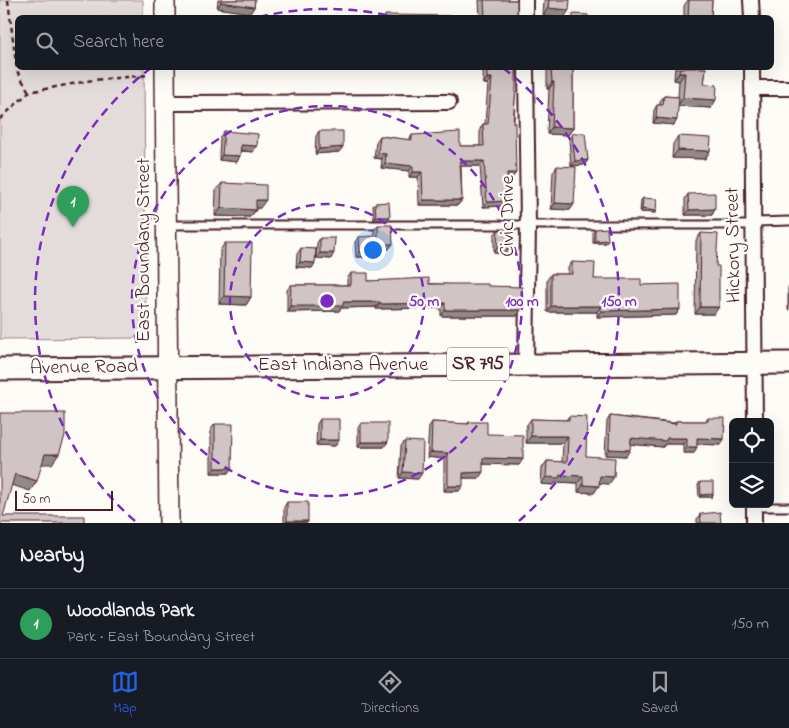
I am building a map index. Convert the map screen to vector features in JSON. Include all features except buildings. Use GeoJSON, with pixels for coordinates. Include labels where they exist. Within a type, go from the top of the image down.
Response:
{"type":"FeatureCollection","features":[{"type":"Feature","properties":{"kind":"main road","name":"East Indiana Avenue"},"geometry":{"type":"LineString","coordinates":[[168,367],[789,362]]}},
{"type":"Feature","properties":{"kind":"main road","name":"Avenue Road"},"geometry":{"type":"LineString","coordinates":[[0,368],[168,367]]}},
{"type":"Feature","properties":{"kind":"street"},"geometry":{"type":"LineString","coordinates":[[165,0],[165,15]]}},
{"type":"Feature","properties":{"kind":"street"},"geometry":{"type":"LineString","coordinates":[[524,0],[525,15]]}},
{"type":"Feature","properties":{"kind":"street"},"geometry":{"type":"LineString","coordinates":[[752,0],[752,15]]}},
{"type":"Feature","properties":{"kind":"street","name":"Civic Drive"},"geometry":{"type":"LineString","coordinates":[[526,70],[528,225],[526,364]]}},
{"type":"Feature","properties":{"kind":"street","name":"Hickory Street"},"geometry":{"type":"LineString","coordinates":[[752,70],[755,418]]}},
{"type":"Feature","properties":{"kind":"street","name":"East Boundary Street"},"geometry":{"type":"LineString","coordinates":[[158,71],[166,103],[169,523]]}},
{"type":"Feature","properties":{"kind":"street"},"geometry":{"type":"LineString","coordinates":[[753,88],[789,88]]}},
{"type":"Feature","properties":{"kind":"street"},"geometry":{"type":"LineString","coordinates":[[166,103],[449,102]]}},
{"type":"Feature","properties":{"kind":"street"},"geometry":{"type":"LineString","coordinates":[[754,508],[754,523]]}},
{"type":"Feature","properties":{"kind":"lane"},"geometry":{"type":"LineString","coordinates":[[166,225],[528,225],[789,221]]}},
{"type":"Feature","properties":{"kind":"lane"},"geometry":{"type":"LineString","coordinates":[[774,507],[789,507]]}},
{"type":"Feature","properties":{"kind":"path"},"geometry":{"type":"LineString","coordinates":[[8,0],[15,55]]}},
{"type":"Feature","properties":{"kind":"path"},"geometry":{"type":"LineString","coordinates":[[17,70],[29,92]]}},
{"type":"Feature","properties":{"kind":"path"},"geometry":{"type":"LineString","coordinates":[[0,120],[29,92],[93,80],[158,71]]}},
{"type":"Feature","properties":{"kind":"shaded area"},"geometry":{"type":"Polygon","coordinates":[[[0,0],[143,0],[143,15],[15,15],[15,70],[144,70],[146,338],[0,339],[0,0]]]}},
{"type":"Feature","properties":{"kind":"place","name":"Woodlands Park"},"geometry":{"type":"Point","coordinates":[73,227]}}]}
